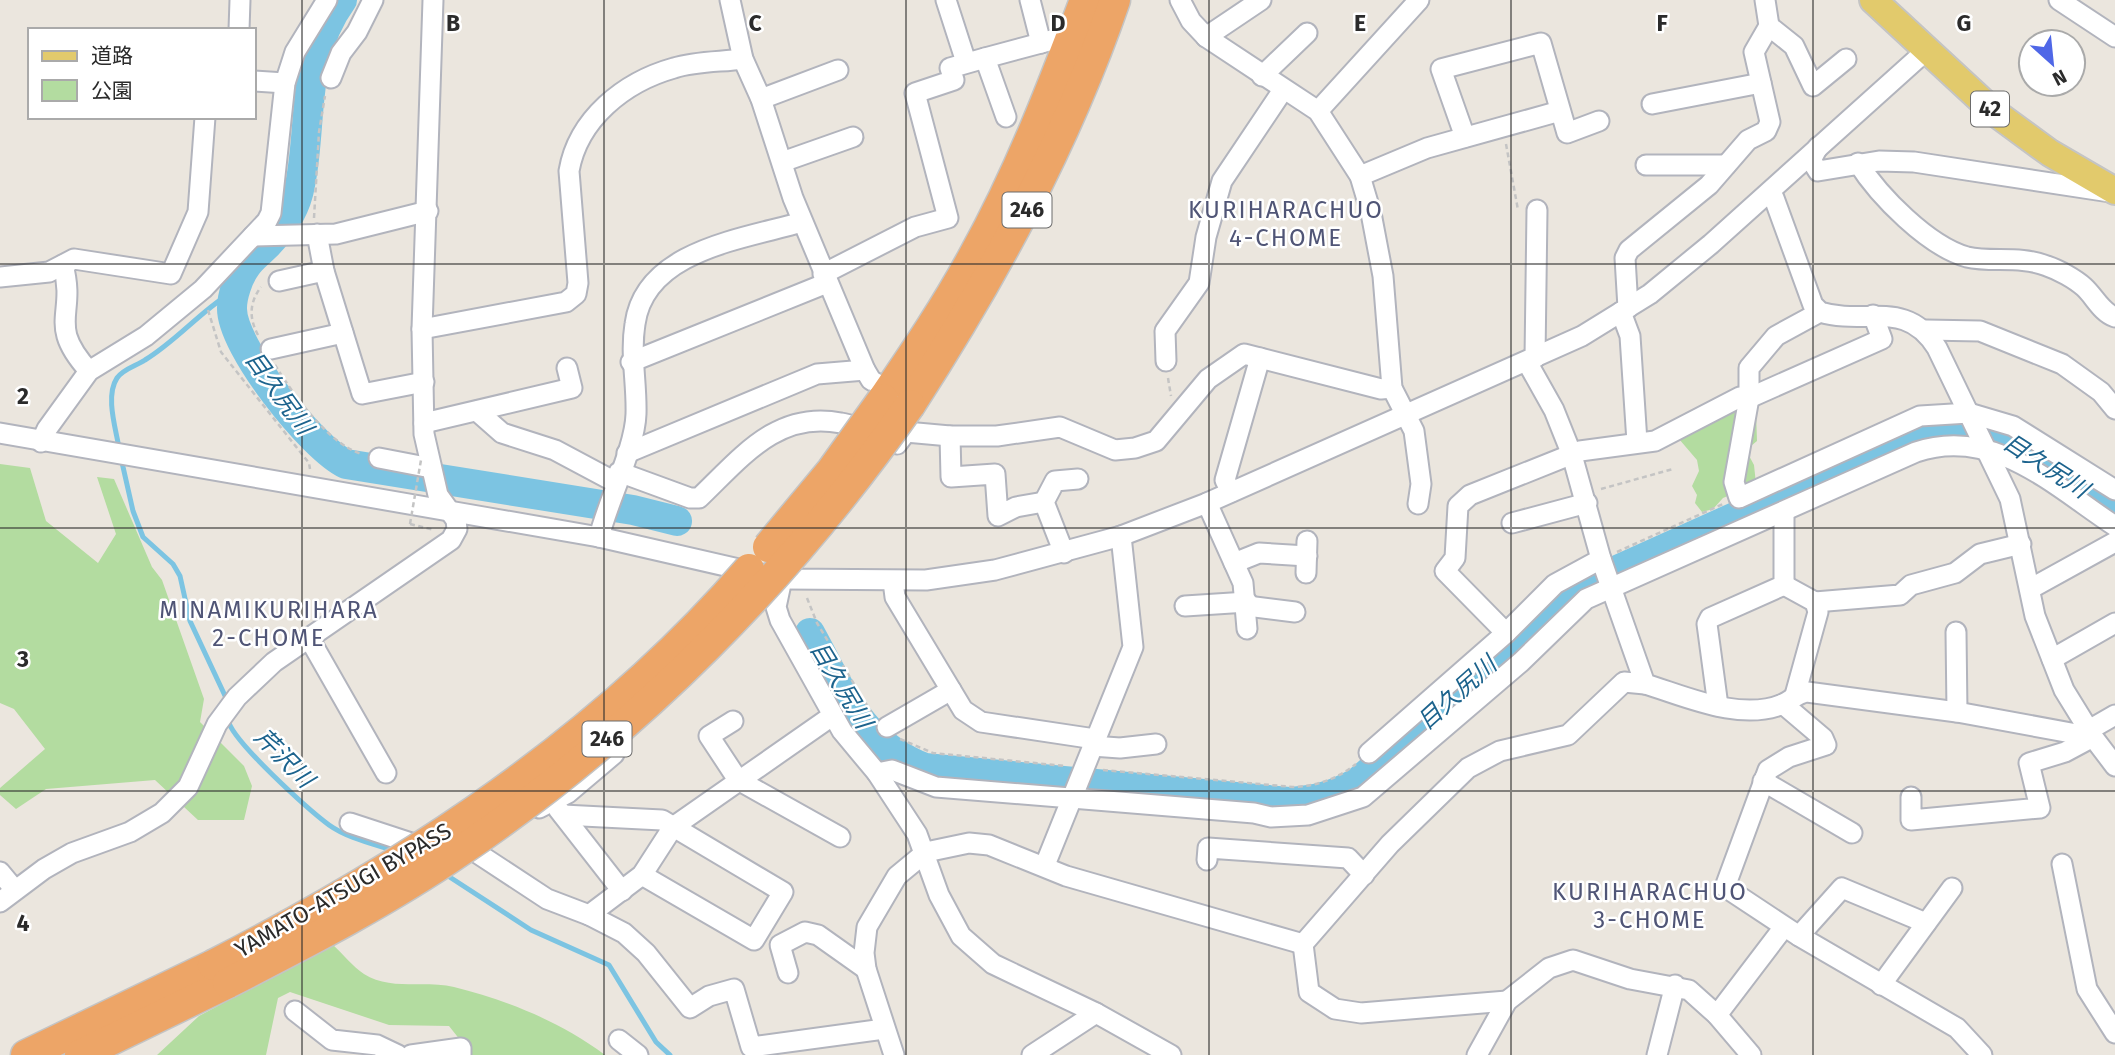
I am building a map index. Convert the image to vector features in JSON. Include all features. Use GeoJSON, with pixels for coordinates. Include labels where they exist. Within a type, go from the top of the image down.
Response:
{"type":"FeatureCollection","features":[{"type":"Feature","properties":{"kind":"highway","name":"246"},"geometry":{"type":"LineString","coordinates":[[894,398],[975,253],[1037,124],[1086,0]]}},
{"type":"Feature","properties":{"kind":"highway","name":"246"},"geometry":{"type":"LineString","coordinates":[[894,398],[955,336],[1027,209],[1067,124],[1115,0]]}},
{"type":"Feature","properties":{"kind":"highway","name":"YAMATO-ATSUGI BYPASS"},"geometry":{"type":"LineString","coordinates":[[80,1055],[220,974],[383,872],[508,788],[587,725],[635,684],[731,589],[894,398]]}},
{"type":"Feature","properties":{"kind":"highway","name":"YAMATO-ATSUGI BYPASS"},"geometry":{"type":"LineString","coordinates":[[26,1055],[220,974]]}},
{"type":"Feature","properties":{"kind":"main road","name":"42"},"geometry":{"type":"LineString","coordinates":[[1873,0],[2057,172],[2115,192]]}},
{"type":"Feature","properties":{"kind":"street"},"geometry":{"type":"LineString","coordinates":[[239,28],[240,0]]}},
{"type":"Feature","properties":{"kind":"street"},"geometry":{"type":"LineString","coordinates":[[41,442],[47,429],[89,371],[146,336],[175,313],[204,289],[258,236],[271,213],[285,83],[295,52],[327,0]]}},
{"type":"Feature","properties":{"kind":"street"},"geometry":{"type":"LineString","coordinates":[[331,78],[341,53],[357,32],[373,0]]}},
{"type":"Feature","properties":{"kind":"street"},"geometry":{"type":"LineString","coordinates":[[0,872],[8,896],[72,853],[130,832],[162,813],[188,787],[217,724],[274,662],[451,540],[457,529],[456,520],[444,503],[428,466],[424,423],[422,329],[433,0]]}},
{"type":"Feature","properties":{"kind":"street"},"geometry":{"type":"LineString","coordinates":[[730,0],[744,59],[761,99],[802,222],[825,279],[865,370],[872,380],[894,398]]}},
{"type":"Feature","properties":{"kind":"street"},"geometry":{"type":"LineString","coordinates":[[946,0],[1006,117]]}},
{"type":"Feature","properties":{"kind":"street"},"geometry":{"type":"LineString","coordinates":[[1030,0],[1041,43]]}},
{"type":"Feature","properties":{"kind":"street"},"geometry":{"type":"LineString","coordinates":[[1180,0],[1191,21],[1206,37],[1318,111],[1360,176],[1371,213],[1382,276],[1392,388],[1414,431],[1421,484],[1418,504]]}},
{"type":"Feature","properties":{"kind":"street"},"geometry":{"type":"LineString","coordinates":[[1206,37],[1261,0]]}},
{"type":"Feature","properties":{"kind":"street"},"geometry":{"type":"LineString","coordinates":[[1637,442],[1630,335],[1624,310],[1625,258],[1629,250],[1709,185],[1748,140],[1766,131],[1770,122],[1754,52],[1769,26],[1765,0]]}},
{"type":"Feature","properties":{"kind":"street"},"geometry":{"type":"LineString","coordinates":[[2059,0],[2107,20],[2115,37]]}},
{"type":"Feature","properties":{"kind":"street"},"geometry":{"type":"LineString","coordinates":[[1318,111],[1409,3]]}},
{"type":"Feature","properties":{"kind":"street"},"geometry":{"type":"LineString","coordinates":[[1769,26],[1794,46],[1813,86],[1846,59]]}},
{"type":"Feature","properties":{"kind":"street"},"geometry":{"type":"LineString","coordinates":[[1262,76],[1307,33]]}},
{"type":"Feature","properties":{"kind":"street"},"geometry":{"type":"LineString","coordinates":[[631,362],[825,279],[915,227],[948,218],[915,93],[954,80],[950,68],[1073,35]]}},
{"type":"Feature","properties":{"kind":"street"},"geometry":{"type":"LineString","coordinates":[[1465,137],[1441,69],[1541,43],[1566,133],[1600,121]]}},
{"type":"Feature","properties":{"kind":"street"},"geometry":{"type":"LineString","coordinates":[[1712,244],[1928,49]]}},
{"type":"Feature","properties":{"kind":"street"},"geometry":{"type":"LineString","coordinates":[[422,329],[509,315],[566,302],[576,294],[578,283],[569,171],[572,154],[594,114],[649,76],[677,67],[744,59]]}},
{"type":"Feature","properties":{"kind":"street"},"geometry":{"type":"LineString","coordinates":[[761,99],[838,70]]}},
{"type":"Feature","properties":{"kind":"street"},"geometry":{"type":"LineString","coordinates":[[256,80],[285,83]]}},
{"type":"Feature","properties":{"kind":"street"},"geometry":{"type":"LineString","coordinates":[[1652,104],[1761,83]]}},
{"type":"Feature","properties":{"kind":"street"},"geometry":{"type":"LineString","coordinates":[[1166,361],[1165,331],[1199,283],[1206,237],[1222,181],[1283,90]]}},
{"type":"Feature","properties":{"kind":"street"},"geometry":{"type":"LineString","coordinates":[[1360,176],[1427,148],[1560,111]]}},
{"type":"Feature","properties":{"kind":"street"},"geometry":{"type":"LineString","coordinates":[[1827,169],[1824,161],[1829,145],[1856,112]]}},
{"type":"Feature","properties":{"kind":"street"},"geometry":{"type":"LineString","coordinates":[[0,277],[48,272],[74,259],[171,274],[198,212],[205,119]]}},
{"type":"Feature","properties":{"kind":"street"},"geometry":{"type":"LineString","coordinates":[[782,162],[853,137]]}},
{"type":"Feature","properties":{"kind":"street"},"geometry":{"type":"LineString","coordinates":[[1818,146],[1811,159],[1813,167],[1818,171],[1858,163],[1914,162],[2057,172]]}},
{"type":"Feature","properties":{"kind":"street"},"geometry":{"type":"LineString","coordinates":[[1858,163],[1905,220],[1935,239],[1967,257],[2014,258],[2049,266],[2084,287],[2108,314],[2115,317]]}},
{"type":"Feature","properties":{"kind":"street"},"geometry":{"type":"LineString","coordinates":[[1646,164],[1726,165]]}},
{"type":"Feature","properties":{"kind":"street"},"geometry":{"type":"LineString","coordinates":[[0,433],[119,455],[444,503],[601,530],[782,579],[926,580],[995,570],[1121,536],[1207,503],[1531,360],[1582,336],[1650,294],[1774,198],[1827,169]]}},
{"type":"Feature","properties":{"kind":"street"},"geometry":{"type":"LineString","coordinates":[[1774,198],[1813,305],[1820,312]]}},
{"type":"Feature","properties":{"kind":"street"},"geometry":{"type":"LineString","coordinates":[[1537,210],[1531,360],[1572,455],[1607,573],[1645,684]]}},
{"type":"Feature","properties":{"kind":"street"},"geometry":{"type":"LineString","coordinates":[[258,236],[352,231],[428,211]]}},
{"type":"Feature","properties":{"kind":"street"},"geometry":{"type":"LineString","coordinates":[[601,530],[627,453],[636,414],[631,362],[635,320],[647,290],[666,269],[704,250],[802,222]]}},
{"type":"Feature","properties":{"kind":"street"},"geometry":{"type":"LineString","coordinates":[[312,234],[362,394],[424,382]]}},
{"type":"Feature","properties":{"kind":"street"},"geometry":{"type":"LineString","coordinates":[[63,265],[69,287],[64,330],[74,354],[89,371]]}},
{"type":"Feature","properties":{"kind":"street"},"geometry":{"type":"LineString","coordinates":[[279,281],[324,271]]}},
{"type":"Feature","properties":{"kind":"street"},"geometry":{"type":"LineString","coordinates":[[2115,409],[2101,392],[2062,364],[1980,331],[1926,330],[1899,316],[1820,312],[1776,336],[1749,368],[1749,398],[1734,482],[1739,498],[1920,416],[1971,416],[2013,426],[2115,490]]}},
{"type":"Feature","properties":{"kind":"street"},"geometry":{"type":"LineString","coordinates":[[1506,633],[1445,571],[1455,558],[1458,506],[1470,495],[1580,450],[1655,441],[1705,412],[1740,397],[1749,398],[1882,339],[1873,315]]}},
{"type":"Feature","properties":{"kind":"street"},"geometry":{"type":"LineString","coordinates":[[1926,330],[2010,499],[2035,616],[2064,690],[2115,766]]}},
{"type":"Feature","properties":{"kind":"street"},"geometry":{"type":"LineString","coordinates":[[271,349],[343,333]]}},
{"type":"Feature","properties":{"kind":"street"},"geometry":{"type":"LineString","coordinates":[[477,411],[502,433],[555,450],[614,485],[699,498],[763,437],[799,422],[843,423],[897,444],[906,432],[997,436],[1060,427],[1115,450],[1135,448],[1156,441],[1208,379],[1244,354],[1381,389],[1392,388]]}},
{"type":"Feature","properties":{"kind":"street"},"geometry":{"type":"LineString","coordinates":[[1231,492],[1225,480],[1260,358]]}},
{"type":"Feature","properties":{"kind":"street"},"geometry":{"type":"LineString","coordinates":[[424,423],[572,388],[568,368]]}},
{"type":"Feature","properties":{"kind":"street"},"geometry":{"type":"LineString","coordinates":[[627,453],[817,374],[865,370]]}},
{"type":"Feature","properties":{"kind":"street"},"geometry":{"type":"LineString","coordinates":[[950,436],[951,477],[995,474],[998,516],[1016,507],[1044,502]]}},
{"type":"Feature","properties":{"kind":"street"},"geometry":{"type":"LineString","coordinates":[[1369,752],[1506,633],[1555,584],[1607,573],[1784,512],[1939,444],[1984,445],[2017,461],[2115,526]]}},
{"type":"Feature","properties":{"kind":"street"},"geometry":{"type":"LineString","coordinates":[[379,458],[428,466]]}},
{"type":"Feature","properties":{"kind":"street"},"geometry":{"type":"LineString","coordinates":[[1044,502],[1055,481],[1078,479]]}},
{"type":"Feature","properties":{"kind":"street"},"geometry":{"type":"LineString","coordinates":[[1512,523],[1586,498]]}},
{"type":"Feature","properties":{"kind":"street"},"geometry":{"type":"LineString","coordinates":[[1044,502],[1065,553]]}},
{"type":"Feature","properties":{"kind":"street"},"geometry":{"type":"LineString","coordinates":[[1207,503],[1234,563],[1247,604],[1247,629]]}},
{"type":"Feature","properties":{"kind":"street"},"geometry":{"type":"LineString","coordinates":[[1784,512],[1784,585]]}},
{"type":"Feature","properties":{"kind":"street"},"geometry":{"type":"LineString","coordinates":[[1045,865],[1081,770],[1133,647],[1121,536]]}},
{"type":"Feature","properties":{"kind":"street"},"geometry":{"type":"LineString","coordinates":[[2030,589],[2115,542]]}},
{"type":"Feature","properties":{"kind":"street"},"geometry":{"type":"LineString","coordinates":[[1784,585],[1815,602],[1899,595],[1911,585],[1955,573],[1980,554],[2021,544]]}},
{"type":"Feature","properties":{"kind":"street"},"geometry":{"type":"LineString","coordinates":[[1234,563],[1259,553],[1307,557]]}},
{"type":"Feature","properties":{"kind":"street"},"geometry":{"type":"LineString","coordinates":[[877,773],[892,770],[936,787],[1072,795],[1271,817],[1308,815],[1346,805],[1363,797],[1521,662],[1607,573]]}},
{"type":"Feature","properties":{"kind":"street"},"geometry":{"type":"LineString","coordinates":[[782,579],[776,607],[780,620],[832,716],[899,803],[926,852],[932,876],[949,916],[961,936],[978,954],[1096,1013],[1148,1050],[1171,1055]]}},
{"type":"Feature","properties":{"kind":"street"},"geometry":{"type":"LineString","coordinates":[[893,581],[895,597],[963,710],[981,722],[1120,748],[1156,744]]}},
{"type":"Feature","properties":{"kind":"street"},"geometry":{"type":"LineString","coordinates":[[1718,706],[1707,624],[1710,618],[1784,585]]}},
{"type":"Feature","properties":{"kind":"street"},"geometry":{"type":"LineString","coordinates":[[1789,699],[1818,612],[1815,602]]}},
{"type":"Feature","properties":{"kind":"street"},"geometry":{"type":"LineString","coordinates":[[1185,606],[1247,604],[1295,612]]}},
{"type":"Feature","properties":{"kind":"street"},"geometry":{"type":"LineString","coordinates":[[2052,659],[2115,623]]}},
{"type":"Feature","properties":{"kind":"street"},"geometry":{"type":"LineString","coordinates":[[1956,632],[1957,712]]}},
{"type":"Feature","properties":{"kind":"street"},"geometry":{"type":"LineString","coordinates":[[309,638],[386,774]]}},
{"type":"Feature","properties":{"kind":"street"},"geometry":{"type":"LineString","coordinates":[[1507,1001],[1361,1013],[1335,1009],[1308,992],[1303,944],[1390,844],[1481,758],[1560,738],[1624,682],[1645,684],[1718,706],[1757,709],[1807,692],[2091,733]]}},
{"type":"Feature","properties":{"kind":"street"},"geometry":{"type":"LineString","coordinates":[[887,728],[951,690]]}},
{"type":"Feature","properties":{"kind":"street"},"geometry":{"type":"LineString","coordinates":[[1789,699],[1826,745],[1789,757],[1768,770],[1725,887],[1792,931],[1957,1028],[1982,1055]]}},
{"type":"Feature","properties":{"kind":"street"},"geometry":{"type":"LineString","coordinates":[[1911,797],[1911,820],[2040,808],[2029,763],[2065,752],[2115,715]]}},
{"type":"Feature","properties":{"kind":"street"},"geometry":{"type":"LineString","coordinates":[[589,915],[642,875],[673,827],[832,716]]}},
{"type":"Feature","properties":{"kind":"street"},"geometry":{"type":"LineString","coordinates":[[733,721],[709,736],[738,780],[840,837]]}},
{"type":"Feature","properties":{"kind":"street"},"geometry":{"type":"LineString","coordinates":[[350,823],[411,843],[448,868],[474,851],[557,807],[568,793],[614,754]]}},
{"type":"Feature","properties":{"kind":"street"},"geometry":{"type":"LineString","coordinates":[[411,843],[519,769],[557,807],[622,891]]}},
{"type":"Feature","properties":{"kind":"street"},"geometry":{"type":"LineString","coordinates":[[1763,781],[1852,833]]}},
{"type":"Feature","properties":{"kind":"street"},"geometry":{"type":"LineString","coordinates":[[557,807],[662,820],[783,892],[754,940],[642,875]]}},
{"type":"Feature","properties":{"kind":"street"},"geometry":{"type":"LineString","coordinates":[[894,1055],[866,969],[864,953],[867,927],[877,905],[897,876],[926,852],[979,843],[1045,865],[1066,876],[1303,944]]}},
{"type":"Feature","properties":{"kind":"street"},"geometry":{"type":"LineString","coordinates":[[1206,860],[1208,848],[1348,859],[1364,874]]}},
{"type":"Feature","properties":{"kind":"street"},"geometry":{"type":"LineString","coordinates":[[474,851],[547,899],[589,915],[624,933],[646,953],[691,1008],[709,996],[734,989],[751,1047],[884,1028]]}},
{"type":"Feature","properties":{"kind":"street"},"geometry":{"type":"LineString","coordinates":[[2062,864],[2087,989],[2115,1033]]}},
{"type":"Feature","properties":{"kind":"street"},"geometry":{"type":"LineString","coordinates":[[1717,1015],[1792,931],[1842,888],[1926,923]]}},
{"type":"Feature","properties":{"kind":"street"},"geometry":{"type":"LineString","coordinates":[[1881,985],[1952,888]]}},
{"type":"Feature","properties":{"kind":"street"},"geometry":{"type":"LineString","coordinates":[[788,972],[780,945],[805,932],[818,935],[866,969]]}},
{"type":"Feature","properties":{"kind":"street"},"geometry":{"type":"LineString","coordinates":[[1477,1055],[1507,1001],[1549,968],[1573,960],[1630,979],[1675,985],[1700,996],[1751,1055]]}},
{"type":"Feature","properties":{"kind":"street"},"geometry":{"type":"LineString","coordinates":[[1657,1055],[1675,985]]}},
{"type":"Feature","properties":{"kind":"street"},"geometry":{"type":"LineString","coordinates":[[295,1011],[332,1040],[377,1045],[398,1055]]}},
{"type":"Feature","properties":{"kind":"street"},"geometry":{"type":"LineString","coordinates":[[1032,1055],[1096,1013]]}},
{"type":"Feature","properties":{"kind":"street"},"geometry":{"type":"LineString","coordinates":[[619,1040],[638,1055]]}},
{"type":"Feature","properties":{"kind":"street"},"geometry":{"type":"LineString","coordinates":[[411,1055],[461,1048],[461,1055]]}},
{"type":"Feature","properties":{"kind":"path"},"geometry":{"type":"LineString","coordinates":[[312,234],[319,132],[331,78]]}},
{"type":"Feature","properties":{"kind":"path"},"geometry":{"type":"LineString","coordinates":[[1503,127],[1519,211],[1537,210]]}},
{"type":"Feature","properties":{"kind":"path"},"geometry":{"type":"LineString","coordinates":[[210,318],[221,352],[309,463],[312,478]]}},
{"type":"Feature","properties":{"kind":"path"},"geometry":{"type":"LineString","coordinates":[[410,524],[428,466]]}},
{"type":"Feature","properties":{"kind":"path"},"geometry":{"type":"LineString","coordinates":[[1586,498],[1673,469]]}},
{"type":"Feature","properties":{"kind":"path"},"geometry":{"type":"LineString","coordinates":[[1607,573],[1739,498]]}},
{"type":"Feature","properties":{"kind":"path"},"geometry":{"type":"LineString","coordinates":[[806,591],[817,623],[865,705],[887,728],[933,753],[1081,770],[1293,787],[1324,782],[1342,775],[1369,752]]}},
{"type":"Feature","properties":{"kind":"green space"},"geometry":{"type":"Polygon","coordinates":[[[1719,401],[1753,406],[1756,412],[1757,441],[1746,450],[1754,465],[1756,484],[1723,498],[1713,509],[1702,512],[1695,503],[1697,495],[1692,486],[1699,471],[1697,460],[1679,439],[1684,424],[1692,413],[1704,405],[1719,401]]]}},
{"type":"Feature","properties":{"kind":"green space"},"geometry":{"type":"Polygon","coordinates":[[[0,464],[30,468],[46,521],[98,563],[116,534],[97,477],[114,479],[152,567],[162,580],[204,699],[200,722],[244,766],[252,786],[244,820],[198,820],[155,780],[46,789],[16,809],[0,795],[0,788],[45,749],[14,709],[0,703],[0,464]]]}},
{"type":"Feature","properties":{"kind":"green space"},"geometry":{"type":"Polygon","coordinates":[[[333,945],[360,971],[374,979],[397,984],[443,985],[494,998],[552,1022],[605,1055],[472,1055],[449,1026],[389,1025],[290,992],[278,998],[266,1055],[157,1055],[199,1016],[333,945]]]}},
{"type":"Feature","properties":{"kind":"waterway","name":"目久尻川"},"geometry":{"type":"LineString","coordinates":[[342,0],[329,22],[314,67],[304,161],[295,202],[278,232],[242,272],[233,298],[235,325],[259,370],[295,418],[331,454],[346,464],[633,510],[677,521]]}},
{"type":"Feature","properties":{"kind":"waterway","name":"芹沢川"},"geometry":{"type":"LineString","coordinates":[[119,448],[112,403],[117,378],[157,352],[212,306],[236,290]]}},
{"type":"Feature","properties":{"kind":"waterway","name":"目久尻川"},"geometry":{"type":"LineString","coordinates":[[810,633],[843,695],[868,730],[884,745],[925,768],[1289,802],[1316,799],[1358,782],[1573,590],[1917,435],[1947,429],[1997,434],[2115,511]]}},
{"type":"Feature","properties":{"kind":"waterway","name":"芹沢川"},"geometry":{"type":"LineString","coordinates":[[121,458],[133,511],[143,537],[173,564],[180,576],[190,621],[227,700]]}},
{"type":"Feature","properties":{"kind":"waterway","name":"芹沢川"},"geometry":{"type":"LineString","coordinates":[[228,720],[256,758],[329,825],[352,837],[395,851]]}},
{"type":"Feature","properties":{"kind":"waterway","name":"芹沢川"},"geometry":{"type":"LineString","coordinates":[[445,874],[531,930],[609,965],[656,1042],[670,1055]]}},
{"type":"Feature","properties":{"kind":"district","name":"KURIHARACHUO 4-CHOME"},"geometry":{"type":"Point","coordinates":[1286,224]}},
{"type":"Feature","properties":{"kind":"district","name":"MINAMIKURIHARA 2-CHOME"},"geometry":{"type":"Point","coordinates":[269,624]}},
{"type":"Feature","properties":{"kind":"district","name":"KURIHARACHUO 3-CHOME"},"geometry":{"type":"Point","coordinates":[1650,906]}}]}
